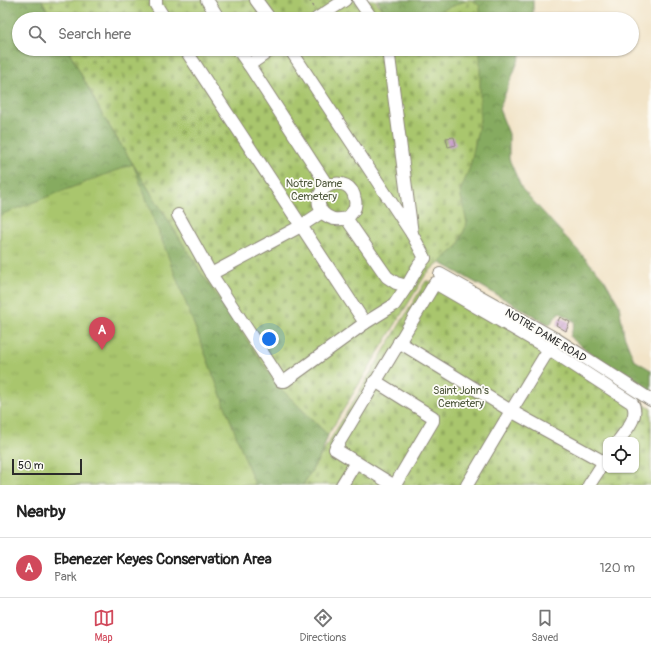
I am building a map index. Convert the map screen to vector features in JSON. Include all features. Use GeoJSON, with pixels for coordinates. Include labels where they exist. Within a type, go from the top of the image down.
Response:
{"type":"FeatureCollection","features":[{"type":"Feature","properties":{"kind":"lane"},"geometry":{"type":"LineString","coordinates":[[156,0],[156,5],[161,12]]}},
{"type":"Feature","properties":{"kind":"lane"},"geometry":{"type":"LineString","coordinates":[[207,0],[215,12]]}},
{"type":"Feature","properties":{"kind":"lane"},"geometry":{"type":"LineString","coordinates":[[256,0],[265,12]]}},
{"type":"Feature","properties":{"kind":"lane"},"geometry":{"type":"LineString","coordinates":[[327,12],[345,0]]}},
{"type":"Feature","properties":{"kind":"lane"},"geometry":{"type":"LineString","coordinates":[[359,0],[367,12]]}},
{"type":"Feature","properties":{"kind":"lane"},"geometry":{"type":"LineString","coordinates":[[190,56],[365,323]]}},
{"type":"Feature","properties":{"kind":"lane"},"geometry":{"type":"LineString","coordinates":[[243,56],[328,186]]}},
{"type":"Feature","properties":{"kind":"lane"},"geometry":{"type":"LineString","coordinates":[[249,65],[262,56]]}},
{"type":"Feature","properties":{"kind":"lane","name":"NOTRE DAME ROAD"},"geometry":{"type":"LineString","coordinates":[[295,56],[412,234],[438,279],[651,400]]}},
{"type":"Feature","properties":{"kind":"lane"},"geometry":{"type":"LineString","coordinates":[[389,56],[412,234]]}},
{"type":"Feature","properties":{"kind":"lane"},"geometry":{"type":"LineString","coordinates":[[338,183],[345,185],[355,194],[356,204],[354,211],[346,218],[334,220],[327,217],[322,212],[319,201],[323,189],[328,186],[338,183]]}},
{"type":"Feature","properties":{"kind":"lane"},"geometry":{"type":"LineString","coordinates":[[211,274],[301,226],[322,212]]}},
{"type":"Feature","properties":{"kind":"lane"},"geometry":{"type":"LineString","coordinates":[[178,215],[211,274],[281,382],[285,381],[365,323],[394,305],[425,258]]}},
{"type":"Feature","properties":{"kind":"lane"},"geometry":{"type":"LineString","coordinates":[[346,218],[387,277],[396,283],[407,286]]}},
{"type":"Feature","properties":{"kind":"lane"},"geometry":{"type":"LineString","coordinates":[[375,381],[433,417],[433,421],[394,485],[335,449],[375,381],[398,342],[438,279]]}},
{"type":"Feature","properties":{"kind":"lane"},"geometry":{"type":"LineString","coordinates":[[398,342],[511,410],[603,459]]}},
{"type":"Feature","properties":{"kind":"lane"},"geometry":{"type":"LineString","coordinates":[[466,485],[552,344],[632,403],[635,410],[634,418],[621,437]]}},
{"type":"Feature","properties":{"kind":"lane"},"geometry":{"type":"LineString","coordinates":[[342,485],[356,462]]}},
{"type":"Feature","properties":{"kind":"lane"},"geometry":{"type":"LineString","coordinates":[[589,485],[603,463]]}},
{"type":"Feature","properties":{"kind":"green space"},"geometry":{"type":"Polygon","coordinates":[[[0,0],[42,0],[48,12],[12,12],[12,56],[72,56],[103,116],[200,271],[278,386],[328,435],[322,452],[303,485],[0,485],[0,0]]]}},
{"type":"Feature","properties":{"kind":"green space"},"geometry":{"type":"Polygon","coordinates":[[[42,0],[375,0],[384,12],[48,12],[42,0]]]}},
{"type":"Feature","properties":{"kind":"green space"},"geometry":{"type":"Polygon","coordinates":[[[377,0],[533,0],[533,12],[385,12],[377,0]]]}},
{"type":"Feature","properties":{"kind":"green space"},"geometry":{"type":"Polygon","coordinates":[[[468,0],[472,0],[480,6],[480,12],[437,12],[468,0]]]}},
{"type":"Feature","properties":{"kind":"green space","name":"Notre Dame Cemetery"},"geometry":{"type":"Polygon","coordinates":[[[72,56],[480,56],[480,120],[470,167],[460,192],[467,223],[458,246],[426,274],[328,435],[278,386],[200,271],[103,116],[72,56]]]}},
{"type":"Feature","properties":{"kind":"green space"},"geometry":{"type":"Polygon","coordinates":[[[404,56],[520,56],[499,109],[509,134],[509,159],[522,189],[604,279],[619,305],[624,335],[634,360],[651,370],[651,393],[604,364],[570,337],[575,322],[559,312],[550,325],[439,262],[404,56]]]}},
{"type":"Feature","properties":{"kind":"green space"},"geometry":{"type":"Polygon","coordinates":[[[133,164],[255,485],[0,485],[0,215],[133,164]]]}},
{"type":"Feature","properties":{"kind":"green space","name":"Saint John's Cemetery"},"geometry":{"type":"Polygon","coordinates":[[[426,281],[445,283],[554,347],[651,409],[651,485],[303,485],[426,281]]]}},
{"type":"Feature","properties":{"kind":"building"},"geometry":{"type":"Polygon","coordinates":[[[454,137],[456,145],[448,147],[446,138],[454,137]]]}},
{"type":"Feature","properties":{"kind":"building"},"geometry":{"type":"Polygon","coordinates":[[[560,317],[570,322],[566,331],[556,325],[560,317]]]}},
{"type":"Feature","properties":{"kind":"place","name":"Ebenezer Keyes Conservation Area"},"geometry":{"type":"Point","coordinates":[102,350]}}]}
